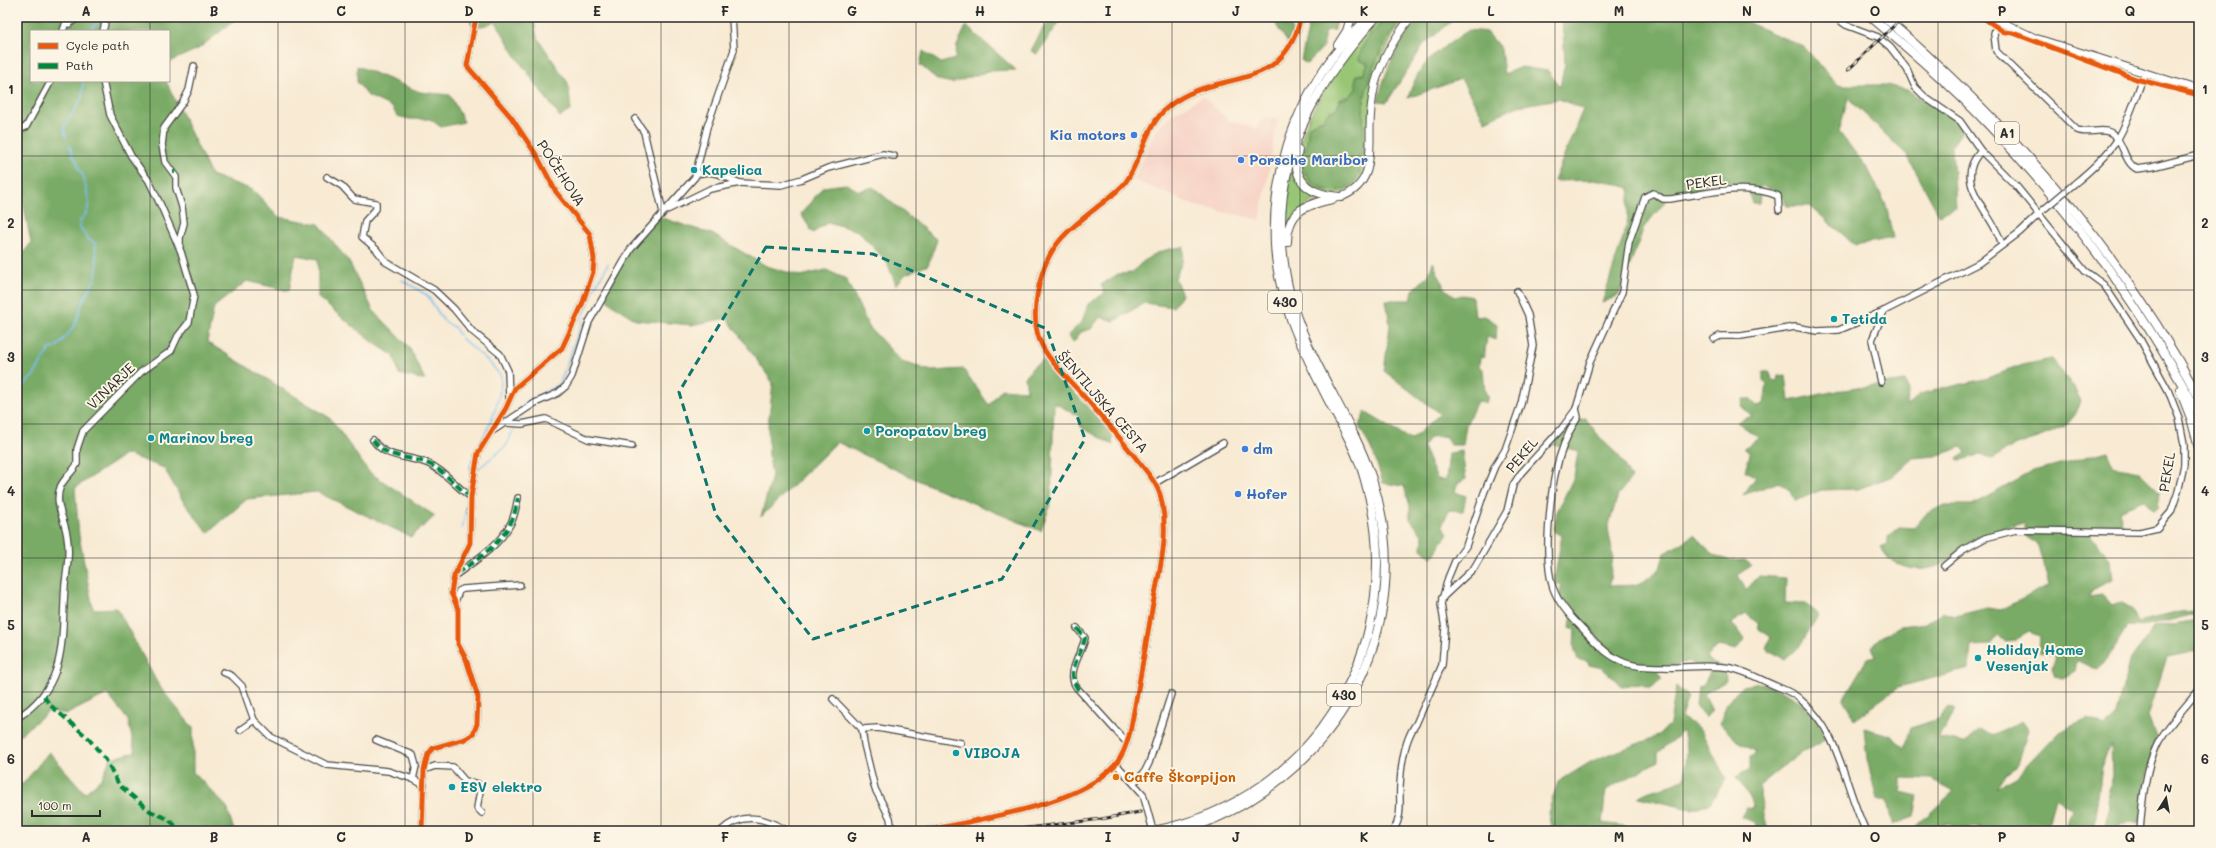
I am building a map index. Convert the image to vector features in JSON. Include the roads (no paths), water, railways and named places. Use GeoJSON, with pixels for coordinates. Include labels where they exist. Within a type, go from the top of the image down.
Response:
{"type":"FeatureCollection","features":[{"type":"Feature","properties":{"kind":"highway"},"geometry":{"type":"LineString","coordinates":[[1334,56],[1347,31],[1350,17]]}},
{"type":"Feature","properties":{"kind":"highway","name":"430"},"geometry":{"type":"LineString","coordinates":[[1152,829],[1184,824],[1213,814],[1244,799],[1280,773],[1307,748],[1332,715],[1351,681],[1363,652],[1373,615],[1377,584],[1378,558],[1372,505],[1358,460],[1344,428],[1309,362],[1287,312],[1275,248],[1276,204],[1286,147],[1301,109],[1317,81],[1334,56],[1368,17]]}},
{"type":"Feature","properties":{"kind":"highway","name":"430"},"geometry":{"type":"LineString","coordinates":[[1181,831],[1234,810],[1265,792],[1286,776],[1321,741],[1337,719],[1358,684],[1372,647],[1381,616],[1385,558],[1379,503],[1362,451],[1304,336],[1286,274],[1281,225],[1282,204],[1289,163],[1308,112],[1325,81],[1341,58],[1376,17]]}},
{"type":"Feature","properties":{"kind":"highway","name":"A1"},"geometry":{"type":"LineString","coordinates":[[1871,17],[1955,91],[2052,194],[2129,297],[2166,357],[2199,415]]}},
{"type":"Feature","properties":{"kind":"highway","name":"A1"},"geometry":{"type":"LineString","coordinates":[[1884,17],[1965,90],[2059,189],[2136,293],[2188,376],[2199,398]]}},
{"type":"Feature","properties":{"kind":"highway"},"geometry":{"type":"LineString","coordinates":[[1308,112],[1296,159],[1299,176],[1304,185],[1318,194],[1341,197]]}},
{"type":"Feature","properties":{"kind":"highway"},"geometry":{"type":"LineString","coordinates":[[1286,274],[1287,230],[1292,219],[1306,206],[1315,202],[1341,197]]}},
{"type":"Feature","properties":{"kind":"highway"},"geometry":{"type":"LineString","coordinates":[[2166,357],[2168,367],[2188,411],[2199,448]]}},
{"type":"Feature","properties":{"kind":"highway"},"geometry":{"type":"LineString","coordinates":[[2188,376],[2195,382],[2199,390]]}},
{"type":"Feature","properties":{"kind":"main road"},"geometry":{"type":"LineString","coordinates":[[1341,197],[1356,188],[1366,176],[1370,157],[1371,109],[1376,84],[1389,49],[1411,17]]}},
{"type":"Feature","properties":{"kind":"main road"},"geometry":{"type":"LineString","coordinates":[[1994,19],[2035,38],[2199,90]]}},
{"type":"Feature","properties":{"kind":"street"},"geometry":{"type":"LineString","coordinates":[[63,30],[67,20],[69,24],[80,17]]}},
{"type":"Feature","properties":{"kind":"street"},"geometry":{"type":"LineString","coordinates":[[101,17],[105,23],[103,30]]}},
{"type":"Feature","properties":{"kind":"street","name":"POČEHOVA"},"geometry":{"type":"LineString","coordinates":[[476,17],[467,66],[511,117],[537,156],[556,192],[590,234],[594,246],[593,272],[571,331],[562,348],[520,382],[509,400]]}},
{"type":"Feature","properties":{"kind":"street"},"geometry":{"type":"LineString","coordinates":[[489,433],[507,423],[535,403],[558,393],[566,386],[572,376],[589,322],[630,249],[663,212],[693,182],[707,127],[734,50],[732,17]]}},
{"type":"Feature","properties":{"kind":"street","name":"ŠENTILJSKA CESTA"},"geometry":{"type":"LineString","coordinates":[[926,831],[1008,813],[1065,796],[1100,779],[1116,764],[1127,743],[1164,547],[1165,521],[1161,496],[1155,484],[1089,401],[1045,354],[1037,331],[1036,312],[1042,273],[1049,256],[1065,232],[1124,184],[1131,173],[1152,127],[1169,106],[1193,92],[1250,76],[1271,67],[1292,45],[1301,17]]}},
{"type":"Feature","properties":{"kind":"street","name":"PEKEL"},"geometry":{"type":"LineString","coordinates":[[1835,17],[1846,25],[1878,37],[1890,47],[1907,69],[1915,87],[1926,98],[1960,121],[1981,151],[2017,187],[2085,271],[2104,285],[2140,339],[2168,390],[2179,418],[2184,444],[2184,465],[2178,492],[2168,518],[2152,531],[2016,530],[1985,538],[1963,550],[1944,566]]}},
{"type":"Feature","properties":{"kind":"street"},"geometry":{"type":"LineString","coordinates":[[1994,19],[1996,51],[2077,130],[2088,133],[2108,131],[2114,135],[2130,164],[2137,169],[2152,167],[2199,155]]}},
{"type":"Feature","properties":{"kind":"street"},"geometry":{"type":"LineString","coordinates":[[181,252],[180,238],[184,223],[182,207],[174,172],[165,162],[162,145],[164,128],[183,102],[189,90],[194,66]]}},
{"type":"Feature","properties":{"kind":"street"},"geometry":{"type":"LineString","coordinates":[[1714,339],[1720,336],[1748,335],[1795,327],[1818,331],[1839,330],[1884,311],[1979,263],[2097,165],[2117,140],[2129,116],[2145,73]]}},
{"type":"Feature","properties":{"kind":"street"},"geometry":{"type":"LineString","coordinates":[[17,130],[26,127],[50,82]]}},
{"type":"Feature","properties":{"kind":"street","name":"VINARJE"},"geometry":{"type":"LineString","coordinates":[[17,718],[31,709],[44,696],[60,661],[69,556],[67,535],[58,500],[60,487],[78,464],[77,448],[83,431],[141,372],[170,352],[178,336],[189,322],[193,291],[181,252],[149,181],[131,156],[110,115],[103,82]]}},
{"type":"Feature","properties":{"kind":"street"},"geometry":{"type":"LineString","coordinates":[[635,119],[644,132],[663,212]]}},
{"type":"Feature","properties":{"kind":"street"},"geometry":{"type":"LineString","coordinates":[[1981,151],[1974,159],[1971,173],[1973,188],[1976,199],[1992,221],[2002,245]]}},
{"type":"Feature","properties":{"kind":"street"},"geometry":{"type":"LineString","coordinates":[[663,212],[710,189],[740,184],[781,185],[802,180],[828,168],[883,154],[894,156]]}},
{"type":"Feature","properties":{"kind":"street"},"geometry":{"type":"LineString","coordinates":[[696,174],[709,172],[719,174],[740,184]]}},
{"type":"Feature","properties":{"kind":"street"},"geometry":{"type":"LineString","coordinates":[[327,177],[342,186],[354,199],[376,203],[376,209],[365,221],[362,237],[376,249],[386,262],[434,290],[454,309],[472,331],[500,354],[508,371],[509,400],[478,453],[471,497],[470,543],[454,576],[451,593],[458,615],[458,644],[466,660],[478,698],[477,724],[473,734],[465,739],[433,748],[425,758],[424,770],[418,782]]}},
{"type":"Feature","properties":{"kind":"street","name":"PEKEL"},"geometry":{"type":"LineString","coordinates":[[1442,598],[1474,568],[1507,511],[1513,485],[1521,473],[1562,428],[1576,409],[1590,362],[1622,292],[1629,242],[1645,197],[1652,194],[1663,199],[1670,199],[1725,190],[1759,191],[1778,196],[1779,210]]}},
{"type":"Feature","properties":{"kind":"street","name":"PEKEL"},"geometry":{"type":"LineString","coordinates":[[1442,598],[1455,561],[1466,546],[1484,493],[1495,466],[1505,450],[1521,404],[1533,346],[1528,315],[1517,291]]}},
{"type":"Feature","properties":{"kind":"street"},"geometry":{"type":"LineString","coordinates":[[1881,382],[1872,340],[1884,311]]}},
{"type":"Feature","properties":{"kind":"street"},"geometry":{"type":"LineString","coordinates":[[1576,409],[1578,417],[1563,442],[1555,472],[1549,526],[1548,555],[1554,596],[1589,636],[1610,655],[1622,662],[1657,667],[1730,668],[1744,672],[1791,692],[1801,699],[1823,723],[1831,739],[1841,760],[1858,816],[1866,831]]}},
{"type":"Feature","properties":{"kind":"street"},"geometry":{"type":"LineString","coordinates":[[507,423],[522,424],[546,419],[588,439],[632,446]]}},
{"type":"Feature","properties":{"kind":"street"},"geometry":{"type":"LineString","coordinates":[[373,440],[380,448],[389,454],[414,459],[434,467],[471,497]]}},
{"type":"Feature","properties":{"kind":"street"},"geometry":{"type":"LineString","coordinates":[[1155,484],[1223,443]]}},
{"type":"Feature","properties":{"kind":"street"},"geometry":{"type":"LineString","coordinates":[[454,576],[479,559],[506,530],[513,518],[518,498]]}},
{"type":"Feature","properties":{"kind":"street"},"geometry":{"type":"LineString","coordinates":[[455,602],[459,591],[463,589],[520,585]]}},
{"type":"Feature","properties":{"kind":"street"},"geometry":{"type":"LineString","coordinates":[[1394,831],[1400,820],[1400,787],[1405,750],[1410,733],[1416,724],[1442,665],[1445,628],[1441,612],[1442,598]]}},
{"type":"Feature","properties":{"kind":"street"},"geometry":{"type":"LineString","coordinates":[[1077,628],[1085,638],[1073,672],[1072,681],[1127,743]]}},
{"type":"Feature","properties":{"kind":"street"},"geometry":{"type":"LineString","coordinates":[[223,672],[232,676],[242,686],[254,720],[271,737],[327,765],[388,771],[418,782]]}},
{"type":"Feature","properties":{"kind":"street"},"geometry":{"type":"LineString","coordinates":[[2140,831],[2144,795],[2153,755],[2160,741],[2199,690]]}},
{"type":"Feature","properties":{"kind":"street"},"geometry":{"type":"LineString","coordinates":[[1134,782],[1144,773],[1149,763],[1171,694]]}},
{"type":"Feature","properties":{"kind":"street"},"geometry":{"type":"LineString","coordinates":[[833,699],[862,729],[864,744],[875,789],[890,818],[892,831]]}},
{"type":"Feature","properties":{"kind":"street"},"geometry":{"type":"LineString","coordinates":[[240,730],[254,720]]}},
{"type":"Feature","properties":{"kind":"street"},"geometry":{"type":"LineString","coordinates":[[862,729],[878,728],[961,743]]}},
{"type":"Feature","properties":{"kind":"street"},"geometry":{"type":"LineString","coordinates":[[376,740],[413,755],[418,782],[422,831]]}},
{"type":"Feature","properties":{"kind":"street"},"geometry":{"type":"LineString","coordinates":[[1116,764],[1134,782],[1143,794],[1152,829]]}},
{"type":"Feature","properties":{"kind":"street"},"geometry":{"type":"LineString","coordinates":[[424,770],[435,766],[453,767],[465,781],[478,784],[480,791],[477,808],[482,813]]}},
{"type":"Feature","properties":{"kind":"street"},"geometry":{"type":"LineString","coordinates":[[721,831],[735,820],[748,817],[763,819],[787,831]]}},
{"type":"Feature","properties":{"kind":"waterway"},"geometry":{"type":"LineString","coordinates":[[91,30],[100,18]]}},
{"type":"Feature","properties":{"kind":"waterway"},"geometry":{"type":"LineString","coordinates":[[66,138],[64,127],[82,98],[83,82]]}},
{"type":"Feature","properties":{"kind":"waterway"},"geometry":{"type":"LineString","coordinates":[[17,392],[34,375],[49,350],[59,345],[75,325],[83,301],[96,277],[97,266],[95,243],[89,240],[80,227],[80,221],[87,212],[89,202],[83,175],[79,169],[77,161],[73,156],[70,146]]}},
{"type":"Feature","properties":{"kind":"waterway"},"geometry":{"type":"LineString","coordinates":[[518,411],[528,401],[560,384],[592,293],[608,264]]}},
{"type":"Feature","properties":{"kind":"waterway"},"geometry":{"type":"LineString","coordinates":[[402,280],[427,295],[443,320],[455,328],[459,335]]}},
{"type":"Feature","properties":{"kind":"waterway"},"geometry":{"type":"LineString","coordinates":[[461,338],[489,362],[501,376],[501,386],[497,404],[479,447]]}},
{"type":"Feature","properties":{"kind":"waterway"},"geometry":{"type":"LineString","coordinates":[[516,421],[520,417]]}},
{"type":"Feature","properties":{"kind":"waterway"},"geometry":{"type":"LineString","coordinates":[[478,469],[507,445],[514,427]]}},
{"type":"Feature","properties":{"kind":"waterway"},"geometry":{"type":"LineString","coordinates":[[471,475],[470,465],[475,456]]}},
{"type":"Feature","properties":{"kind":"waterway"},"geometry":{"type":"LineString","coordinates":[[470,489],[471,475]]}},
{"type":"Feature","properties":{"kind":"waterway"},"geometry":{"type":"LineString","coordinates":[[462,528],[468,500]]}},
{"type":"Feature","properties":{"kind":"railway"},"geometry":{"type":"LineString","coordinates":[[1848,70],[1903,17]]}},
{"type":"Feature","properties":{"kind":"railway"},"geometry":{"type":"LineString","coordinates":[[1004,831],[1101,819],[1140,812]]}},
{"type":"Feature","properties":{"kind":"place","name":"Kia motors"},"geometry":{"type":"Point","coordinates":[1134,135]}},
{"type":"Feature","properties":{"kind":"place","name":"Porsche Maribor"},"geometry":{"type":"Point","coordinates":[1241,160]}},
{"type":"Feature","properties":{"kind":"place","name":"Kapelica"},"geometry":{"type":"Point","coordinates":[694,170]}},
{"type":"Feature","properties":{"kind":"place","name":"Tetida"},"geometry":{"type":"Point","coordinates":[1834,319]}},
{"type":"Feature","properties":{"kind":"place","name":"Poropatov breg"},"geometry":{"type":"Point","coordinates":[867,431]}},
{"type":"Feature","properties":{"kind":"place","name":"Marinov breg"},"geometry":{"type":"Point","coordinates":[151,438]}},
{"type":"Feature","properties":{"kind":"place","name":"dm"},"geometry":{"type":"Point","coordinates":[1245,449]}},
{"type":"Feature","properties":{"kind":"place","name":"Hofer"},"geometry":{"type":"Point","coordinates":[1238,494]}},
{"type":"Feature","properties":{"kind":"place","name":"Holiday Home Vesenjak"},"geometry":{"type":"Point","coordinates":[1978,658]}},
{"type":"Feature","properties":{"kind":"place","name":"VIBOJA"},"geometry":{"type":"Point","coordinates":[956,753]}},
{"type":"Feature","properties":{"kind":"place","name":"Caffe Škorpijon"},"geometry":{"type":"Point","coordinates":[1116,777]}},
{"type":"Feature","properties":{"kind":"place","name":"ESV elektro"},"geometry":{"type":"Point","coordinates":[452,787]}}]}
